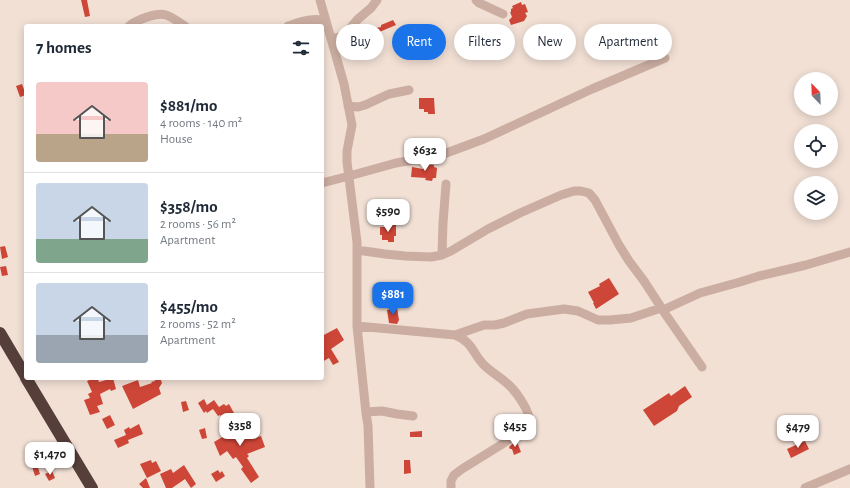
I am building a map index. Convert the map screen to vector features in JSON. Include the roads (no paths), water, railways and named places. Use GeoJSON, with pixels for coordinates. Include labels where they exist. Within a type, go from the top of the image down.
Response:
{"type":"FeatureCollection","features":[{"type":"Feature","properties":{"kind":"highway"},"geometry":{"type":"LineString","coordinates":[[0,333],[24,375]]}},
{"type":"Feature","properties":{"kind":"highway"},"geometry":{"type":"LineString","coordinates":[[27,380],[92,488]]}},
{"type":"Feature","properties":{"kind":"street"},"geometry":{"type":"LineString","coordinates":[[320,0],[344,84],[352,125],[347,151],[357,242],[357,326],[369,438],[370,488]]}},
{"type":"Feature","properties":{"kind":"street"},"geometry":{"type":"LineString","coordinates":[[331,39],[339,37],[347,32],[377,0]]}},
{"type":"Feature","properties":{"kind":"street"},"geometry":{"type":"LineString","coordinates":[[476,0],[479,3],[503,14]]}},
{"type":"Feature","properties":{"kind":"street"},"geometry":{"type":"LineString","coordinates":[[133,24],[140,20],[160,14],[169,16],[182,24]]}},
{"type":"Feature","properties":{"kind":"street"},"geometry":{"type":"LineString","coordinates":[[296,24],[319,19],[326,21]]}},
{"type":"Feature","properties":{"kind":"street"},"geometry":{"type":"LineString","coordinates":[[324,182],[396,163],[441,155],[484,139],[592,89],[660,60]]}},
{"type":"Feature","properties":{"kind":"street"},"geometry":{"type":"LineString","coordinates":[[348,106],[358,107],[389,94],[409,90]]}},
{"type":"Feature","properties":{"kind":"street"},"geometry":{"type":"LineString","coordinates":[[442,255],[446,184]]}},
{"type":"Feature","properties":{"kind":"street"},"geometry":{"type":"LineString","coordinates":[[357,250],[405,256],[431,257],[442,255],[488,229],[561,195],[574,191],[589,193],[595,200],[629,261],[702,367]]}},
{"type":"Feature","properties":{"kind":"street"},"geometry":{"type":"LineString","coordinates":[[455,334],[484,325],[504,324],[527,314],[564,309],[578,311],[598,320],[632,318],[662,309],[700,292],[850,252]]}},
{"type":"Feature","properties":{"kind":"street"},"geometry":{"type":"LineString","coordinates":[[357,326],[455,334],[462,337],[469,343],[483,365],[511,386],[523,403],[530,418],[529,423],[504,443],[454,475],[451,481],[451,488]]}},
{"type":"Feature","properties":{"kind":"street"},"geometry":{"type":"LineString","coordinates":[[366,412],[382,412],[413,416]]}},
{"type":"Feature","properties":{"kind":"street"},"geometry":{"type":"LineString","coordinates":[[805,488],[850,470]]}}]}
